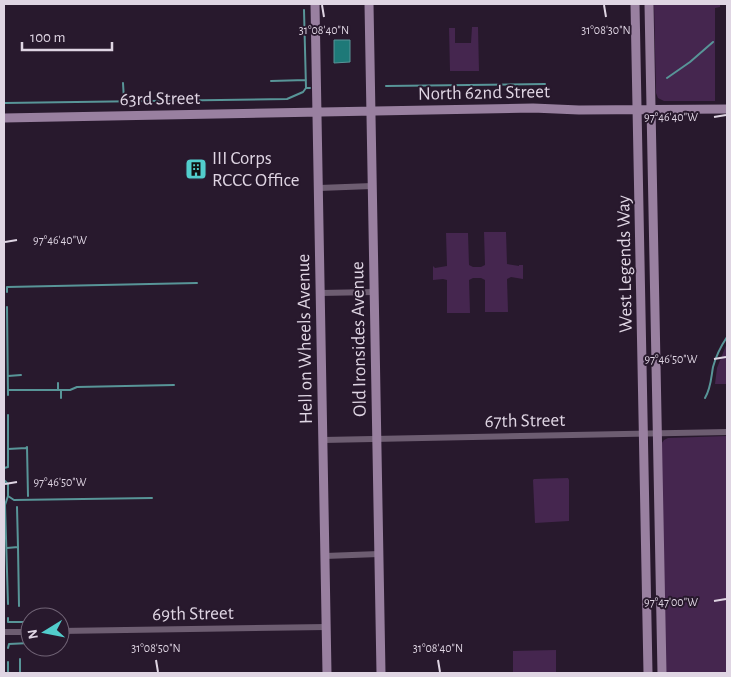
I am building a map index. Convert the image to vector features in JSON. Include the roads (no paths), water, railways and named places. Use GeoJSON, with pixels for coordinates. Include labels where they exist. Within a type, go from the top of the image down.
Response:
{"type":"FeatureCollection","features":[{"type":"Feature","properties":{"kind":"street","name":"Hell on Wheels Avenue"},"geometry":{"type":"LineString","coordinates":[[315,4],[327,673]]}},
{"type":"Feature","properties":{"kind":"street","name":"Old Ironsides Avenue"},"geometry":{"type":"LineString","coordinates":[[369,4],[381,673]]}},
{"type":"Feature","properties":{"kind":"street","name":"West Legends Way"},"geometry":{"type":"LineString","coordinates":[[635,4],[648,673]]}},
{"type":"Feature","properties":{"kind":"street","name":"West Legends Way"},"geometry":{"type":"LineString","coordinates":[[649,4],[662,673]]}},
{"type":"Feature","properties":{"kind":"street","name":"North 62nd Street"},"geometry":{"type":"LineString","coordinates":[[317,113],[533,108],[579,110],[727,108]]}},
{"type":"Feature","properties":{"kind":"street","name":"63rd Street"},"geometry":{"type":"LineString","coordinates":[[4,118],[317,113]]}},
{"type":"Feature","properties":{"kind":"street"},"geometry":{"type":"LineString","coordinates":[[318,188],[372,186]]}},
{"type":"Feature","properties":{"kind":"street"},"geometry":{"type":"LineString","coordinates":[[320,293],[374,292]]}},
{"type":"Feature","properties":{"kind":"street","name":"67th Street"},"geometry":{"type":"LineString","coordinates":[[323,440],[727,432]]}},
{"type":"Feature","properties":{"kind":"street"},"geometry":{"type":"LineString","coordinates":[[325,556],[379,554]]}},
{"type":"Feature","properties":{"kind":"street","name":"69th Street"},"geometry":{"type":"LineString","coordinates":[[70,632],[326,627]]}},
{"type":"Feature","properties":{"kind":"street"},"geometry":{"type":"LineString","coordinates":[[4,632],[20,632]]}},
{"type":"Feature","properties":{"kind":"waterway"},"geometry":{"type":"LineString","coordinates":[[304,10],[306,88],[310,88]]}},
{"type":"Feature","properties":{"kind":"waterway"},"geometry":{"type":"LineString","coordinates":[[667,78],[690,62],[713,42]]}},
{"type":"Feature","properties":{"kind":"waterway"},"geometry":{"type":"LineString","coordinates":[[271,81],[306,80]]}},
{"type":"Feature","properties":{"kind":"waterway"},"geometry":{"type":"LineString","coordinates":[[123,83],[124,100]]}},
{"type":"Feature","properties":{"kind":"waterway"},"geometry":{"type":"LineString","coordinates":[[386,86],[545,84]]}},
{"type":"Feature","properties":{"kind":"waterway"},"geometry":{"type":"LineString","coordinates":[[4,103],[287,99],[303,92],[306,88]]}},
{"type":"Feature","properties":{"kind":"waterway"},"geometry":{"type":"LineString","coordinates":[[7,292],[7,287],[197,283]]}},
{"type":"Feature","properties":{"kind":"waterway"},"geometry":{"type":"LineString","coordinates":[[7,307],[8,395]]}},
{"type":"Feature","properties":{"kind":"waterway"},"geometry":{"type":"LineString","coordinates":[[705,398],[710,387],[713,367],[727,337]]}},
{"type":"Feature","properties":{"kind":"waterway"},"geometry":{"type":"LineString","coordinates":[[8,376],[21,375]]}},
{"type":"Feature","properties":{"kind":"waterway"},"geometry":{"type":"LineString","coordinates":[[58,383],[58,390]]}},
{"type":"Feature","properties":{"kind":"waterway"},"geometry":{"type":"LineString","coordinates":[[8,390],[70,390],[77,387],[174,385]]}},
{"type":"Feature","properties":{"kind":"waterway"},"geometry":{"type":"LineString","coordinates":[[61,390],[61,398]]}},
{"type":"Feature","properties":{"kind":"waterway"},"geometry":{"type":"LineString","coordinates":[[4,468],[8,467],[8,415]]}},
{"type":"Feature","properties":{"kind":"waterway"},"geometry":{"type":"LineString","coordinates":[[8,449],[27,447],[28,496]]}},
{"type":"Feature","properties":{"kind":"waterway"},"geometry":{"type":"LineString","coordinates":[[4,480],[8,484],[8,496],[14,500],[152,498]]}},
{"type":"Feature","properties":{"kind":"waterway"},"geometry":{"type":"LineString","coordinates":[[8,496],[5,505],[8,604]]}},
{"type":"Feature","properties":{"kind":"waterway"},"geometry":{"type":"LineString","coordinates":[[17,507],[18,547]]}},
{"type":"Feature","properties":{"kind":"waterway"},"geometry":{"type":"LineString","coordinates":[[7,548],[18,547],[19,606]]}},
{"type":"Feature","properties":{"kind":"waterway"},"geometry":{"type":"LineString","coordinates":[[8,618],[8,622],[20,622]]}},
{"type":"Feature","properties":{"kind":"waterway"},"geometry":{"type":"LineString","coordinates":[[8,648],[9,644],[20,643]]}},
{"type":"Feature","properties":{"kind":"waterway"},"geometry":{"type":"LineString","coordinates":[[20,659],[20,673]]}},
{"type":"Feature","properties":{"kind":"waterway"},"geometry":{"type":"LineString","coordinates":[[8,662],[8,673]]}},
{"type":"Feature","properties":{"kind":"place","name":"III Corps RCCC Office"},"geometry":{"type":"Point","coordinates":[196,169]}}]}
